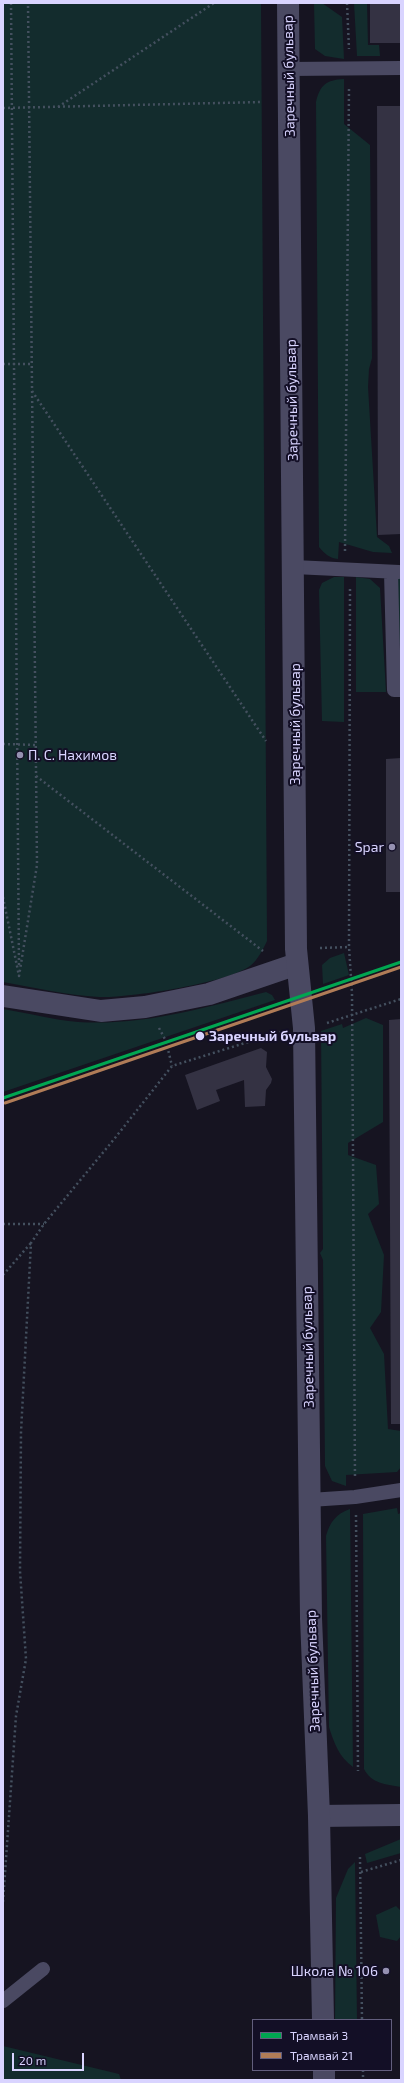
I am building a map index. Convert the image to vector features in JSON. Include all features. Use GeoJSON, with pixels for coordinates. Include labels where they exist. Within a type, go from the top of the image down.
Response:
{"type":"FeatureCollection","features":[{"type":"Feature","properties":{"kind":"street","name":"Заречный бульвар"},"geometry":{"type":"LineString","coordinates":[[288,3],[297,956],[304,1028],[311,1618],[319,1816],[323,2019]]}},
{"type":"Feature","properties":{"kind":"street"},"geometry":{"type":"LineString","coordinates":[[3,996],[101,1011],[145,1007],[209,994],[297,956]]}},
{"type":"Feature","properties":{"kind":"street"},"geometry":{"type":"LineString","coordinates":[[319,1816],[401,1815]]}},
{"type":"Feature","properties":{"kind":"lane"},"geometry":{"type":"LineString","coordinates":[[289,69],[401,68]]}},
{"type":"Feature","properties":{"kind":"lane"},"geometry":{"type":"LineString","coordinates":[[294,567],[348,568],[396,572],[394,690],[401,690]]}},
{"type":"Feature","properties":{"kind":"lane"},"geometry":{"type":"LineString","coordinates":[[310,1500],[355,1497],[401,1490]]}},
{"type":"Feature","properties":{"kind":"lane"},"geometry":{"type":"LineString","coordinates":[[3,2001],[43,1969]]}},
{"type":"Feature","properties":{"kind":"path"},"geometry":{"type":"LineString","coordinates":[[11,3],[19,976]]}},
{"type":"Feature","properties":{"kind":"path"},"geometry":{"type":"LineString","coordinates":[[19,976],[37,864],[28,3]]}},
{"type":"Feature","properties":{"kind":"path"},"geometry":{"type":"LineString","coordinates":[[57,107],[214,3]]}},
{"type":"Feature","properties":{"kind":"path"},"geometry":{"type":"LineString","coordinates":[[347,3],[349,69],[345,551],[350,579],[349,947],[352,1016],[358,1771]]}},
{"type":"Feature","properties":{"kind":"path"},"geometry":{"type":"LineString","coordinates":[[3,108],[262,102]]}},
{"type":"Feature","properties":{"kind":"path"},"geometry":{"type":"LineString","coordinates":[[3,364],[32,364]]}},
{"type":"Feature","properties":{"kind":"path"},"geometry":{"type":"LineString","coordinates":[[32,391],[266,741]]}},
{"type":"Feature","properties":{"kind":"path"},"geometry":{"type":"LineString","coordinates":[[3,744],[36,745]]}},
{"type":"Feature","properties":{"kind":"path"},"geometry":{"type":"LineString","coordinates":[[36,776],[262,951],[297,956],[349,947]]}},
{"type":"Feature","properties":{"kind":"path"},"geometry":{"type":"LineString","coordinates":[[3,897],[19,976]]}},
{"type":"Feature","properties":{"kind":"path"},"geometry":{"type":"LineString","coordinates":[[352,1016],[401,999]]}},
{"type":"Feature","properties":{"kind":"path"},"geometry":{"type":"LineString","coordinates":[[3,1275],[32,1243],[44,1224],[172,1066],[276,1032],[304,1028]]}},
{"type":"Feature","properties":{"kind":"path"},"geometry":{"type":"LineString","coordinates":[[3,1224],[44,1224]]}},
{"type":"Feature","properties":{"kind":"path"},"geometry":{"type":"LineString","coordinates":[[3,1902],[15,1724],[26,1658],[20,1571],[21,1432],[32,1243]]}},
{"type":"Feature","properties":{"kind":"path"},"geometry":{"type":"LineString","coordinates":[[360,1857],[362,2019]]}},
{"type":"Feature","properties":{"kind":"path"},"geometry":{"type":"LineString","coordinates":[[361,1872],[401,1860]]}},
{"type":"Feature","properties":{"kind":"green space"},"geometry":{"type":"Polygon","coordinates":[[[3,3],[261,3],[267,941],[260,954],[250,966],[238,972],[200,984],[132,995],[99,997],[63,993],[3,982],[3,3]]]}},
{"type":"Feature","properties":{"kind":"green space"},"geometry":{"type":"Polygon","coordinates":[[[314,3],[322,3],[342,17],[344,59],[325,56],[315,49],[314,3]]]}},
{"type":"Feature","properties":{"kind":"green space"},"geometry":{"type":"Polygon","coordinates":[[[354,3],[367,3],[368,45],[379,45],[380,56],[357,56],[354,3]]]}},
{"type":"Feature","properties":{"kind":"green space"},"geometry":{"type":"Polygon","coordinates":[[[344,79],[344,124],[370,145],[372,358],[369,369],[368,387],[377,537],[389,546],[392,553],[373,552],[339,542],[338,559],[327,555],[319,547],[316,102],[320,91],[325,84],[344,79]]]}},
{"type":"Feature","properties":{"kind":"green space"},"geometry":{"type":"Polygon","coordinates":[[[401,563],[401,648],[393,628],[398,568],[401,563]]]}},
{"type":"Feature","properties":{"kind":"green space"},"geometry":{"type":"Polygon","coordinates":[[[334,577],[344,577],[344,722],[322,721],[319,590],[322,583],[334,577]]]}},
{"type":"Feature","properties":{"kind":"green space"},"geometry":{"type":"Polygon","coordinates":[[[356,577],[370,579],[380,588],[386,692],[356,692],[356,577]]]}},
{"type":"Feature","properties":{"kind":"green space"},"geometry":{"type":"Polygon","coordinates":[[[344,953],[349,975],[323,984],[322,965],[330,958],[344,953]]]}},
{"type":"Feature","properties":{"kind":"green space"},"geometry":{"type":"Polygon","coordinates":[[[266,992],[272,995],[275,1000],[3,1092],[3,1009],[59,1020],[102,1023],[149,1018],[196,1010],[266,992]]]}},
{"type":"Feature","properties":{"kind":"green space"},"geometry":{"type":"Polygon","coordinates":[[[366,1018],[383,1025],[383,1122],[348,1143],[348,1155],[376,1165],[379,1204],[368,1214],[384,1255],[381,1312],[370,1328],[384,1354],[388,1429],[401,1431],[401,1467],[397,1472],[346,1475],[346,1486],[332,1481],[325,1466],[323,1260],[320,1253],[323,1249],[321,1031],[342,1024],[343,1028],[366,1018]]]}},
{"type":"Feature","properties":{"kind":"green space"},"geometry":{"type":"Polygon","coordinates":[[[397,1508],[398,1514],[401,1513],[401,1787],[384,1784],[375,1780],[367,1774],[364,1769],[363,1514],[397,1508]]]}},
{"type":"Feature","properties":{"kind":"green space"},"geometry":{"type":"Polygon","coordinates":[[[350,1509],[353,1767],[344,1759],[335,1744],[329,1727],[326,1536],[334,1519],[341,1513],[350,1509]]]}},
{"type":"Feature","properties":{"kind":"green space"},"geometry":{"type":"Polygon","coordinates":[[[401,1839],[401,1853],[367,1863],[365,1854],[401,1839]]]}},
{"type":"Feature","properties":{"kind":"green space"},"geometry":{"type":"Polygon","coordinates":[[[355,1862],[357,2019],[335,2019],[336,1898],[348,1869],[355,1862]]]}},
{"type":"Feature","properties":{"kind":"green space"},"geometry":{"type":"Polygon","coordinates":[[[396,1906],[401,1911],[401,1936],[397,1941],[380,1937],[376,1915],[396,1906]]]}},
{"type":"Feature","properties":{"kind":"green space"},"geometry":{"type":"Polygon","coordinates":[[[3,2046],[119,2074],[121,2080],[3,2080],[3,2046]]]}},
{"type":"Feature","properties":{"kind":"building"},"geometry":{"type":"Polygon","coordinates":[[[370,3],[401,3],[401,43],[370,43],[370,3]]]}},
{"type":"Feature","properties":{"kind":"building"},"geometry":{"type":"Polygon","coordinates":[[[377,106],[401,106],[401,534],[378,535],[377,106]]]}},
{"type":"Feature","properties":{"kind":"building"},"geometry":{"type":"Polygon","coordinates":[[[401,758],[401,892],[386,892],[386,759],[401,758]]]}},
{"type":"Feature","properties":{"kind":"building"},"geometry":{"type":"Polygon","coordinates":[[[401,1019],[401,1424],[391,1424],[389,1020],[401,1019]]]}},
{"type":"Feature","properties":{"kind":"building"},"geometry":{"type":"Polygon","coordinates":[[[261,1048],[267,1052],[266,1067],[272,1079],[266,1090],[265,1106],[245,1107],[244,1080],[216,1090],[220,1101],[197,1110],[185,1075],[261,1048]]]}},
{"type":"Feature","properties":{"kind":"tram line","name":"3"},"geometry":{"type":"LineString","coordinates":[[3,1098],[401,962]]}},
{"type":"Feature","properties":{"kind":"tram line","name":"21"},"geometry":{"type":"LineString","coordinates":[[5,1103],[401,967]]}},
{"type":"Feature","properties":{"kind":"place","name":"П. С. Нахимов"},"geometry":{"type":"Point","coordinates":[20,755]}},
{"type":"Feature","properties":{"kind":"place","name":"Spar"},"geometry":{"type":"Point","coordinates":[392,847]}},
{"type":"Feature","properties":{"kind":"place","name":"Заречный бульвар"},"geometry":{"type":"Point","coordinates":[200,1036]}},
{"type":"Feature","properties":{"kind":"place","name":"Школа № 106"},"geometry":{"type":"Point","coordinates":[386,1971]}}]}
